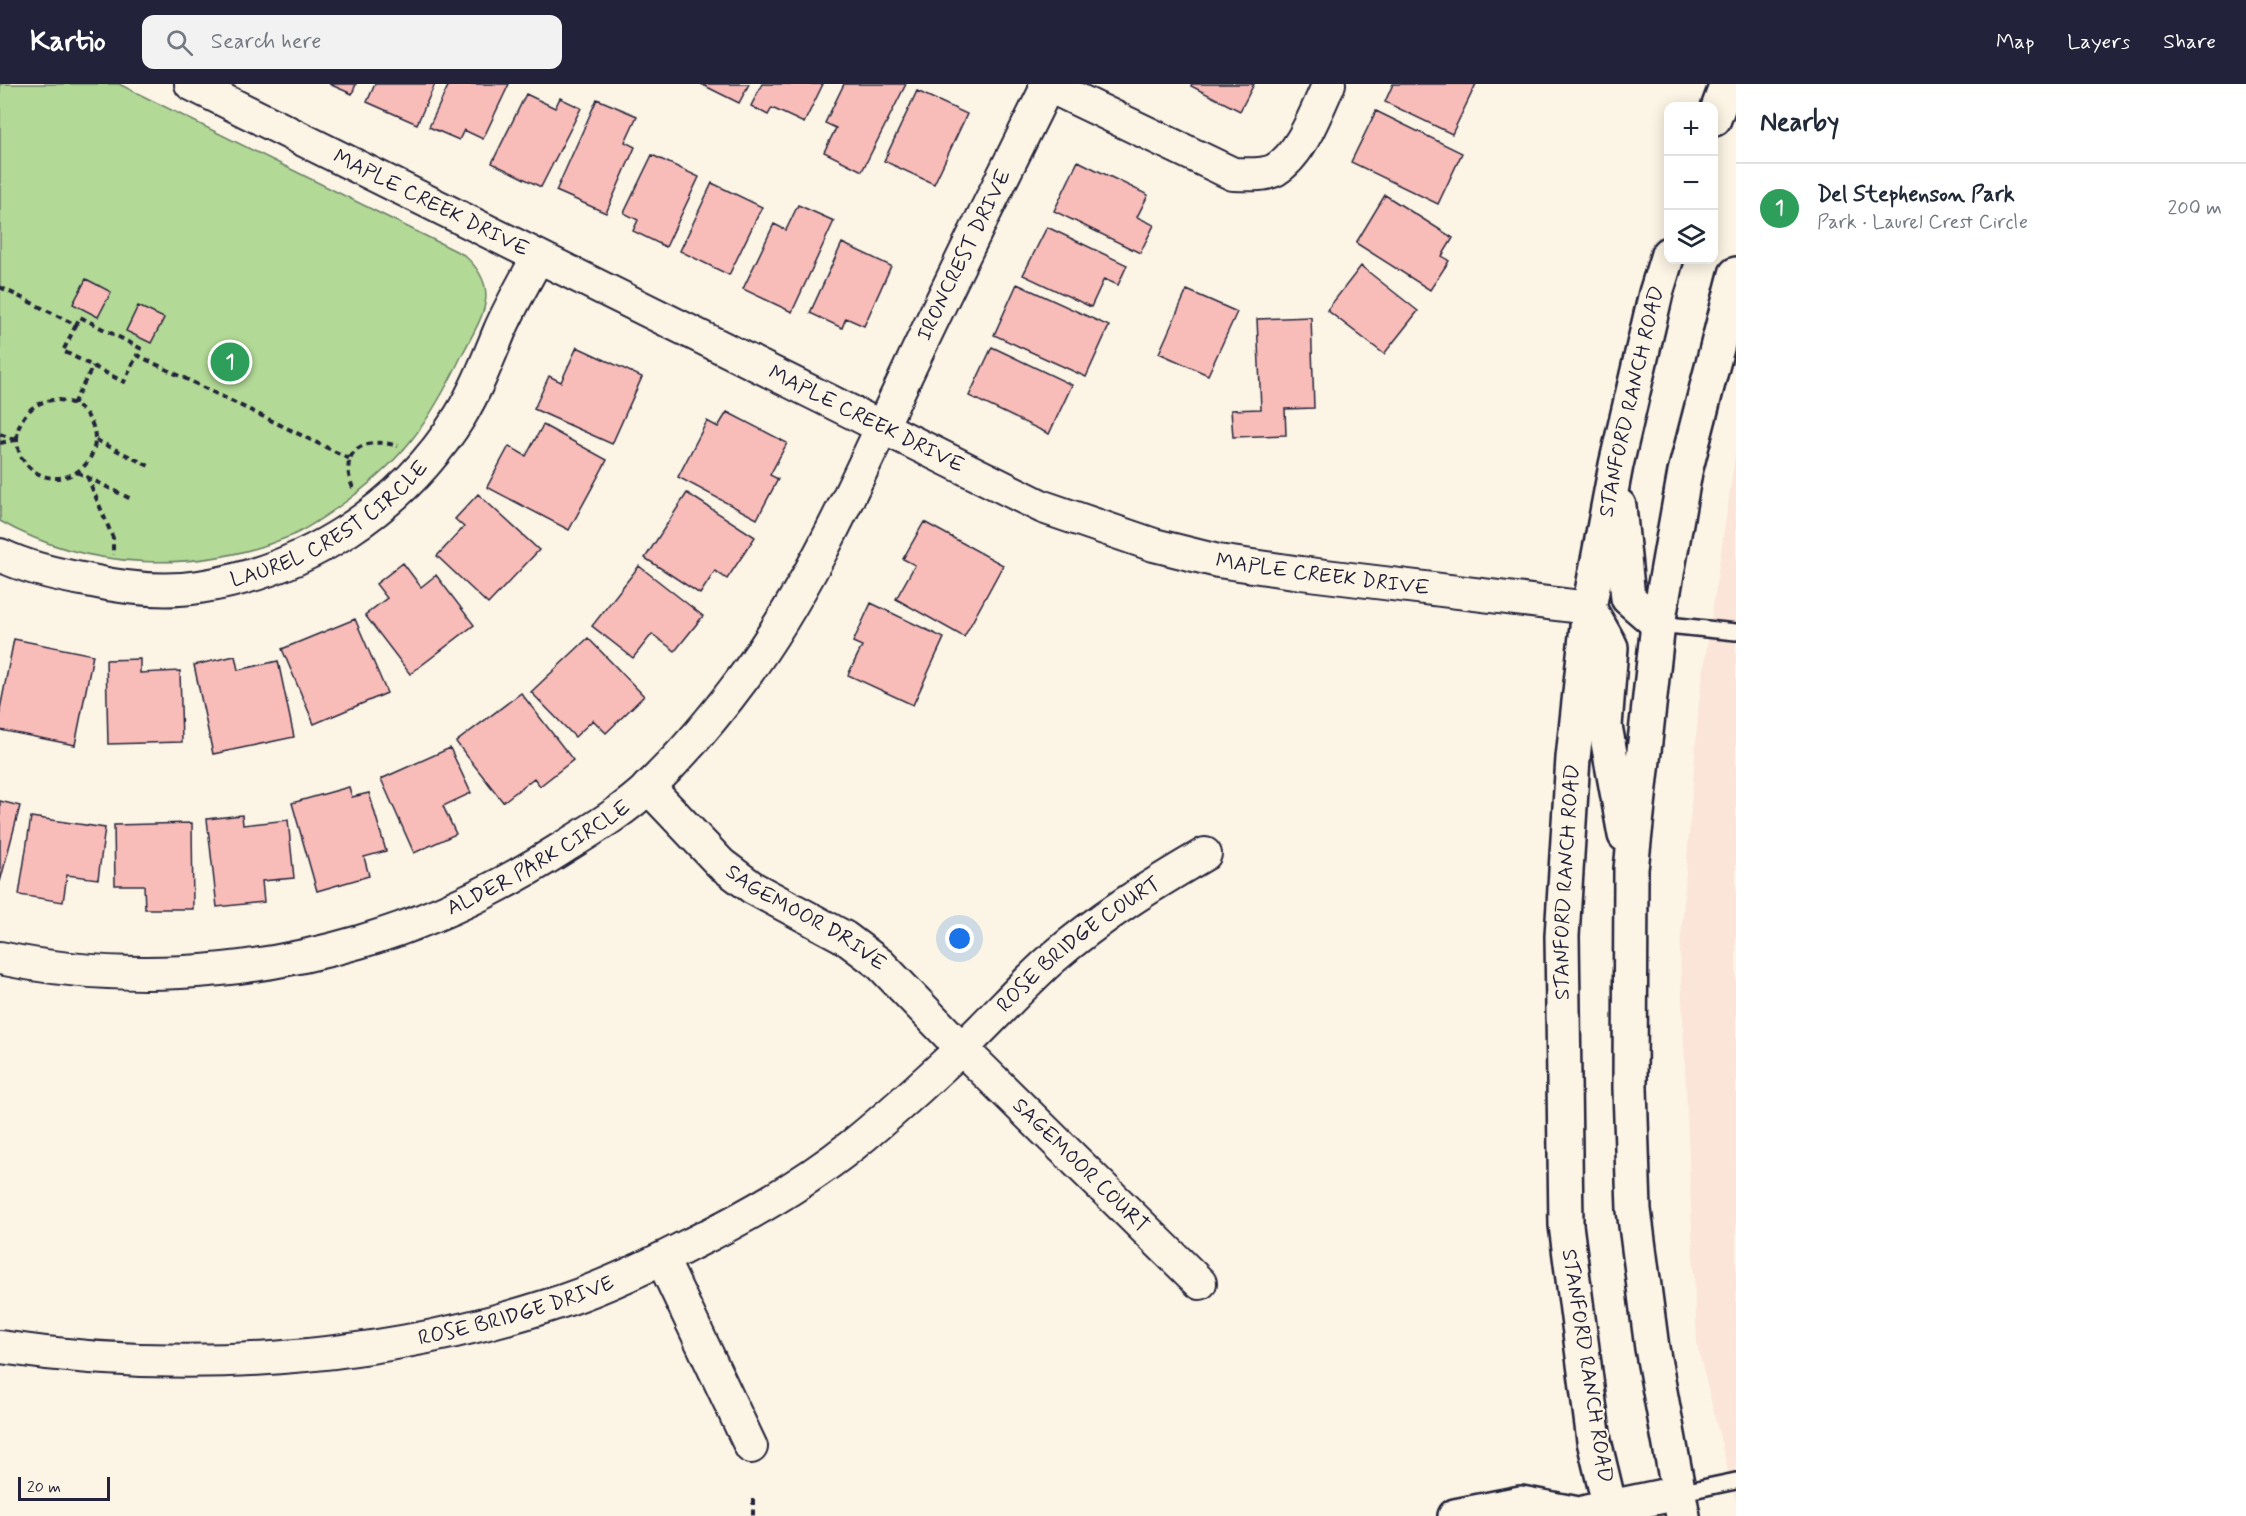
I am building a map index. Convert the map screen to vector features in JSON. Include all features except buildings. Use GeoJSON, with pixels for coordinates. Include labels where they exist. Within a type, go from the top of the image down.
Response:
{"type":"FeatureCollection","features":[{"type":"Feature","properties":{"kind":"main road"},"geometry":{"type":"LineString","coordinates":[[1718,107],[1727,84]]}},
{"type":"Feature","properties":{"kind":"main road","name":"STANFORD RANCH ROAD"},"geometry":{"type":"LineString","coordinates":[[1611,1512],[1595,1447],[1566,1213],[1562,936],[1572,758],[1589,608],[1616,465],[1656,293],[1665,264]]}},
{"type":"Feature","properties":{"kind":"main road"},"geometry":{"type":"LineString","coordinates":[[1455,1516],[1521,1503],[1576,1515],[1680,1505],[1652,1348],[1634,1210],[1630,1088],[1631,869],[1658,624],[1685,472],[1736,274]]}},
{"type":"Feature","properties":{"kind":"main road"},"geometry":{"type":"LineString","coordinates":[[1616,465],[1628,598],[1658,624]]}},
{"type":"Feature","properties":{"kind":"main road"},"geometry":{"type":"LineString","coordinates":[[1589,608],[1611,647],[1605,726],[1631,869]]}},
{"type":"Feature","properties":{"kind":"street","name":"MAPLE CREEK DRIVE"},"geometry":{"type":"LineString","coordinates":[[191,84],[883,426],[996,486],[1043,507],[1154,545],[1218,561],[1589,608]]}},
{"type":"Feature","properties":{"kind":"street"},"geometry":{"type":"LineString","coordinates":[[1046,85],[1233,174],[1254,175],[1274,171],[1291,155],[1329,84]]}},
{"type":"Feature","properties":{"kind":"street","name":"IRONCREST DRIVE"},"geometry":{"type":"LineString","coordinates":[[883,426],[1046,85]]}},
{"type":"Feature","properties":{"kind":"street","name":"LAUREL CREST CIRCLE"},"geometry":{"type":"LineString","coordinates":[[1,557],[53,574],[113,585],[147,589],[198,588],[251,576],[292,562],[331,542],[364,519],[403,486],[459,417],[479,381],[501,328],[538,257]]}},
{"type":"Feature","properties":{"kind":"street","name":"ALDER PARK CIRCLE"},"geometry":{"type":"LineString","coordinates":[[0,958],[36,965],[173,973],[251,966],[325,952],[396,932],[468,902],[530,868],[593,829],[648,787],[709,722],[745,676],[812,568],[883,426]]}},
{"type":"Feature","properties":{"kind":"street","name":"SAGEMOOR DRIVE"},"geometry":{"type":"LineString","coordinates":[[648,787],[721,864],[753,888],[844,937],[880,964],[962,1049]]}},
{"type":"Feature","properties":{"kind":"street","name":"ROSE BRIDGE COURT"},"geometry":{"type":"LineString","coordinates":[[962,1049],[1053,958],[1101,918],[1205,854]]}},
{"type":"Feature","properties":{"kind":"street","name":"ROSE BRIDGE DRIVE"},"geometry":{"type":"LineString","coordinates":[[0,1347],[57,1356],[126,1359],[304,1356],[396,1343],[491,1322],[549,1306],[662,1259],[726,1227],[794,1187],[853,1144],[962,1049]]}},
{"type":"Feature","properties":{"kind":"street","name":"SAGEMOOR COURT"},"geometry":{"type":"LineString","coordinates":[[962,1049],[1200,1284]]}},
{"type":"Feature","properties":{"kind":"street"},"geometry":{"type":"LineString","coordinates":[[662,1259],[751,1447]]}},
{"type":"Feature","properties":{"kind":"lane"},"geometry":{"type":"LineString","coordinates":[[1658,624],[1736,632]]}},
{"type":"Feature","properties":{"kind":"lane"},"geometry":{"type":"LineString","coordinates":[[1680,1505],[1736,1481]]}},
{"type":"Feature","properties":{"kind":"path"},"geometry":{"type":"LineString","coordinates":[[0,287],[76,325]]}},
{"type":"Feature","properties":{"kind":"path"},"geometry":{"type":"LineString","coordinates":[[80,317],[140,348],[124,382],[63,351],[76,325],[80,317]]}},
{"type":"Feature","properties":{"kind":"path"},"geometry":{"type":"LineString","coordinates":[[137,355],[350,459]]}},
{"type":"Feature","properties":{"kind":"path"},"geometry":{"type":"LineString","coordinates":[[73,404],[93,366]]}},
{"type":"Feature","properties":{"kind":"path"},"geometry":{"type":"LineString","coordinates":[[51,399],[73,404],[90,419],[95,440],[87,463],[77,472],[65,477],[51,478],[38,474],[26,466],[19,454],[16,440],[22,418],[30,409],[51,399]]}},
{"type":"Feature","properties":{"kind":"path"},"geometry":{"type":"LineString","coordinates":[[0,434],[16,440]]}},
{"type":"Feature","properties":{"kind":"path"},"geometry":{"type":"LineString","coordinates":[[0,443],[16,440]]}},
{"type":"Feature","properties":{"kind":"path"},"geometry":{"type":"LineString","coordinates":[[95,440],[149,466]]}},
{"type":"Feature","properties":{"kind":"path"},"geometry":{"type":"LineString","coordinates":[[364,519],[350,482],[350,459],[358,447],[372,442],[389,443],[431,453]]}},
{"type":"Feature","properties":{"kind":"path"},"geometry":{"type":"LineString","coordinates":[[77,472],[131,499]]}},
{"type":"Feature","properties":{"kind":"path"},"geometry":{"type":"LineString","coordinates":[[87,476],[112,538],[113,585]]}},
{"type":"Feature","properties":{"kind":"path"},"geometry":{"type":"LineString","coordinates":[[753,1499],[753,1516]]}},
{"type":"Feature","properties":{"kind":"shaded area"},"geometry":{"type":"Polygon","coordinates":[[[1736,450],[1736,1503],[1697,1344],[1680,952],[1699,702],[1736,450]]]}},
{"type":"Feature","properties":{"kind":"green space"},"geometry":{"type":"Polygon","coordinates":[[[0,84],[119,84],[464,255],[483,280],[486,292],[482,315],[438,402],[396,458],[359,491],[303,530],[255,548],[219,557],[143,562],[106,558],[69,550],[34,538],[0,521],[0,84]]]}},
{"type":"Feature","properties":{"kind":"place","name":"Del Stephenson Park"},"geometry":{"type":"Point","coordinates":[230,362]}}]}
